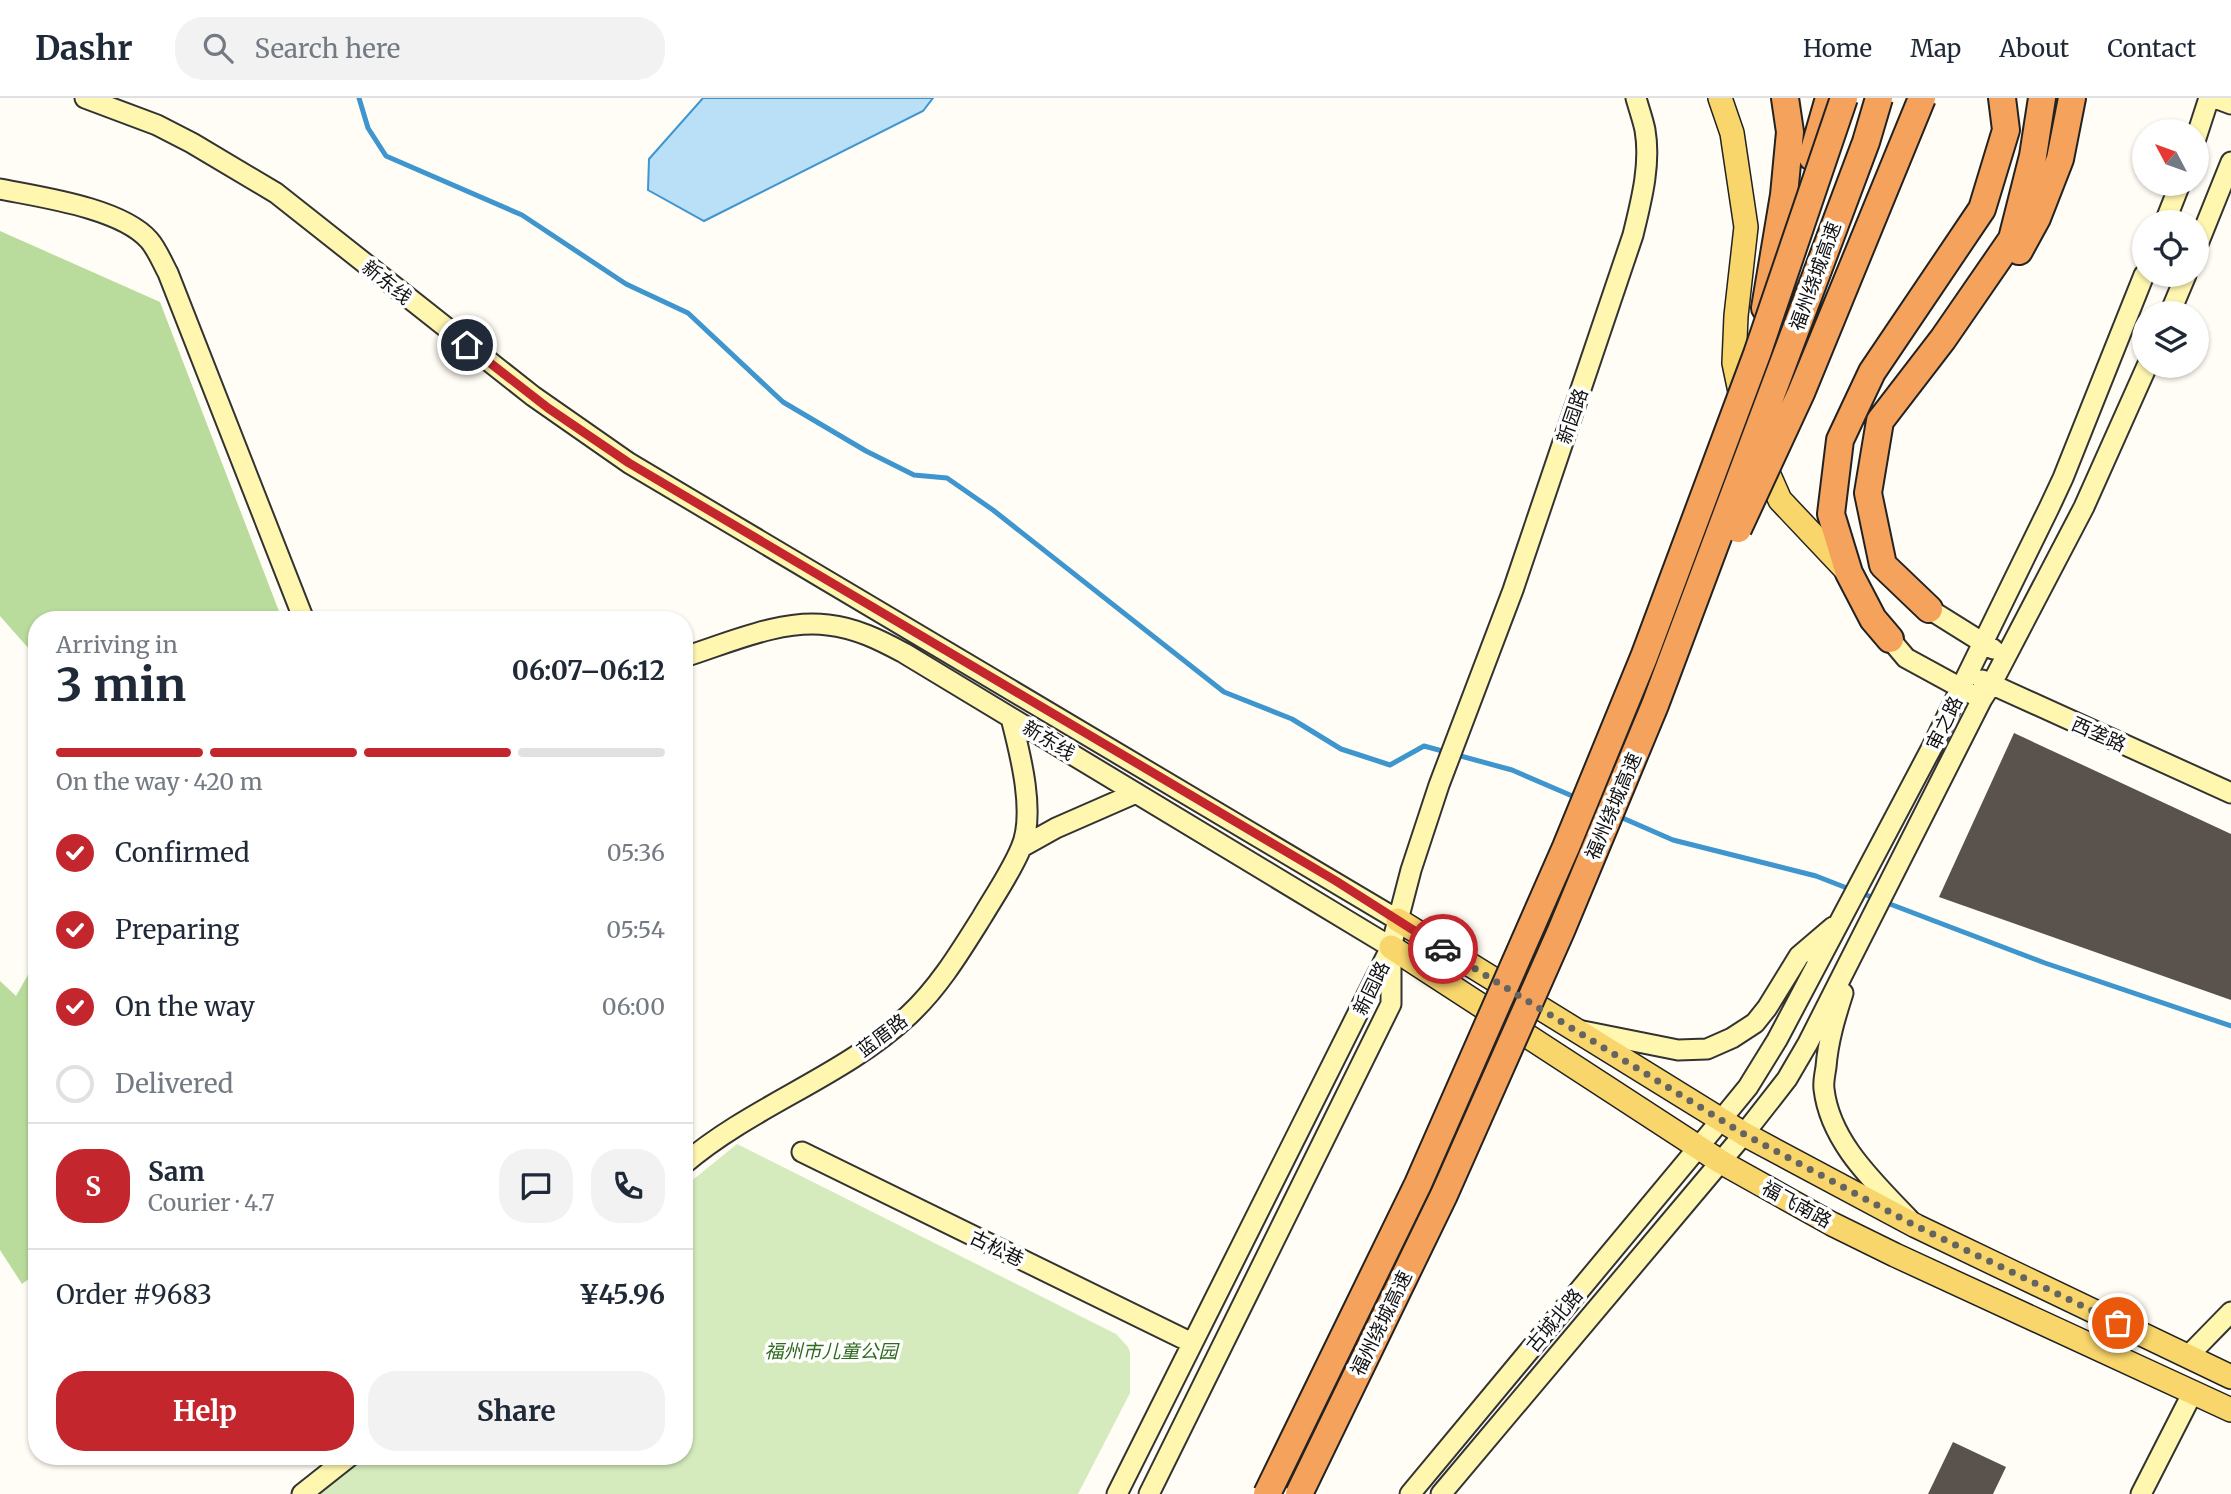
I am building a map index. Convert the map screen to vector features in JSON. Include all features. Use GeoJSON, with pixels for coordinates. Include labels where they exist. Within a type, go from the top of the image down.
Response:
{"type":"FeatureCollection","features":[{"type":"Feature","properties":{"kind":"highway"},"geometry":{"type":"LineString","coordinates":[[1757,354],[1784,195],[1790,132],[1785,98]]}},
{"type":"Feature","properties":{"kind":"highway"},"geometry":{"type":"LineString","coordinates":[[1757,354],[1829,98]]}},
{"type":"Feature","properties":{"kind":"highway","name":"福州绕城高速"},"geometry":{"type":"LineString","coordinates":[[1267,1494],[1418,1184],[1566,847],[1644,657],[1757,354],[1843,98]]}},
{"type":"Feature","properties":{"kind":"highway","name":"福州绕城高速"},"geometry":{"type":"LineString","coordinates":[[1299,1494],[1482,1111],[1561,931],[1655,705],[1866,142],[1879,98]]}},
{"type":"Feature","properties":{"kind":"highway"},"geometry":{"type":"LineString","coordinates":[[1655,705],[1801,393],[1922,98]]}},
{"type":"Feature","properties":{"kind":"highway"},"geometry":{"type":"LineString","coordinates":[[1890,639],[1873,619],[1849,573],[1831,514],[1840,440],[1872,372],[1982,208],[2006,130],[2002,98]]}},
{"type":"Feature","properties":{"kind":"highway"},"geometry":{"type":"LineString","coordinates":[[2027,98],[2033,156]]}},
{"type":"Feature","properties":{"kind":"highway"},"geometry":{"type":"LineString","coordinates":[[1929,609],[1883,565],[1868,493],[1880,421],[1943,340],[2012,239],[2033,156],[2042,98]]}},
{"type":"Feature","properties":{"kind":"highway"},"geometry":{"type":"LineString","coordinates":[[1943,340],[2014,260],[2037,218],[2060,159],[2072,98]]}},
{"type":"Feature","properties":{"kind":"main road","name":"新东线"},"geometry":{"type":"LineString","coordinates":[[85,98],[157,125],[276,193],[478,354],[600,444],[1398,920]]}},
{"type":"Feature","properties":{"kind":"main road","name":"新园路"},"geometry":{"type":"LineString","coordinates":[[1117,1494],[1391,947],[1410,870],[1439,785],[1513,590],[1633,235],[1646,167],[1645,132],[1636,98]]}},
{"type":"Feature","properties":{"kind":"main road"},"geometry":{"type":"LineString","coordinates":[[1720,98],[1732,132],[1746,228],[1736,316],[1734,363],[1747,425],[1780,500],[1849,573]]}},
{"type":"Feature","properties":{"kind":"main road"},"geometry":{"type":"LineString","coordinates":[[2060,159],[2079,98]]}},
{"type":"Feature","properties":{"kind":"main road"},"geometry":{"type":"LineString","coordinates":[[2203,119],[2210,98]]}},
{"type":"Feature","properties":{"kind":"main road"},"geometry":{"type":"LineString","coordinates":[[2215,98],[2231,104]]}},
{"type":"Feature","properties":{"kind":"main road"},"geometry":{"type":"LineString","coordinates":[[2209,216],[2231,162]]}},
{"type":"Feature","properties":{"kind":"main road"},"geometry":{"type":"LineString","coordinates":[[0,189],[99,211],[133,228],[150,242],[168,273],[300,611]]}},
{"type":"Feature","properties":{"kind":"main road","name":"审之路"},"geometry":{"type":"LineString","coordinates":[[1699,1147],[1748,1087],[1776,1040],[1931,749],[2063,478],[2139,287]]}},
{"type":"Feature","properties":{"kind":"main road","name":"审之路"},"geometry":{"type":"LineString","coordinates":[[1721,1162],[1772,1100],[1799,1060],[1864,929],[2084,507],[2142,378]]}},
{"type":"Feature","properties":{"kind":"main road"},"geometry":{"type":"LineString","coordinates":[[1929,609],[2006,655]]}},
{"type":"Feature","properties":{"kind":"main road","name":"新东线"},"geometry":{"type":"LineString","coordinates":[[693,654],[764,632],[794,626],[826,624],[873,637],[904,653],[1391,947]]}},
{"type":"Feature","properties":{"kind":"main road","name":"西垄路"},"geometry":{"type":"LineString","coordinates":[[1890,639],[1906,658],[2231,793]]}},
{"type":"Feature","properties":{"kind":"main road"},"geometry":{"type":"LineString","coordinates":[[1012,718],[1025,787],[1027,827],[1022,847]]}},
{"type":"Feature","properties":{"kind":"main road"},"geometry":{"type":"LineString","coordinates":[[1022,847],[1056,828],[1136,793]]}},
{"type":"Feature","properties":{"kind":"main road","name":"蓝厝路"},"geometry":{"type":"LineString","coordinates":[[693,1157],[720,1136],[848,1060],[909,1016],[927,998],[959,954],[1022,847]]}},
{"type":"Feature","properties":{"kind":"main road"},"geometry":{"type":"LineString","coordinates":[[1574,1029],[1678,1050],[1707,1049],[1732,1038],[1755,1023],[1799,956],[1842,919]]}},
{"type":"Feature","properties":{"kind":"main road","name":"福飞南路"},"geometry":{"type":"LineString","coordinates":[[1398,920],[1744,1134],[1916,1226],[2231,1377]]}},
{"type":"Feature","properties":{"kind":"main road"},"geometry":{"type":"LineString","coordinates":[[1864,929],[1829,1038],[1823,1087],[1832,1122],[1850,1153],[1916,1226]]}},
{"type":"Feature","properties":{"kind":"main road","name":"新园路"},"geometry":{"type":"LineString","coordinates":[[1149,1494],[1391,1004],[1391,947]]}},
{"type":"Feature","properties":{"kind":"main road","name":"福飞南路"},"geometry":{"type":"LineString","coordinates":[[1391,947],[1721,1162],[1832,1224],[2231,1410]]}},
{"type":"Feature","properties":{"kind":"main road","name":"古城北路"},"geometry":{"type":"LineString","coordinates":[[1410,1494],[1699,1147]]}},
{"type":"Feature","properties":{"kind":"main road","name":"古松巷"},"geometry":{"type":"LineString","coordinates":[[802,1152],[1192,1343]]}},
{"type":"Feature","properties":{"kind":"main road","name":"古城北路"},"geometry":{"type":"LineString","coordinates":[[1441,1494],[1721,1162]]}},
{"type":"Feature","properties":{"kind":"main road"},"geometry":{"type":"LineString","coordinates":[[2189,1356],[2231,1312]]}},
{"type":"Feature","properties":{"kind":"main road"},"geometry":{"type":"LineString","coordinates":[[2141,1494],[2193,1392]]}},
{"type":"Feature","properties":{"kind":"main road"},"geometry":{"type":"LineString","coordinates":[[302,1494],[339,1465]]}},
{"type":"Feature","properties":{"kind":"green space"},"geometry":{"type":"Polygon","coordinates":[[[0,231],[160,302],[279,611],[28,611],[28,648],[0,616],[0,231]]]}},
{"type":"Feature","properties":{"kind":"green space"},"geometry":{"type":"Polygon","coordinates":[[[28,975],[28,1280],[22,1284],[0,1250],[0,981],[16,996],[28,975]]]}},
{"type":"Feature","properties":{"kind":"green space","name":"福州市儿童公园"},"geometry":{"type":"Polygon","coordinates":[[[737,1144],[1116,1334],[1130,1352],[1130,1393],[1078,1494],[315,1494],[350,1465],[693,1465],[693,1180],[737,1144]]]}},
{"type":"Feature","properties":{"kind":"water"},"geometry":{"type":"Polygon","coordinates":[[[703,98],[933,98],[923,111],[704,221],[648,190],[649,159],[703,98]]]}},
{"type":"Feature","properties":{"kind":"building"},"geometry":{"type":"Polygon","coordinates":[[[2014,733],[2231,834],[2231,1000],[1939,897],[2014,733]]]}},
{"type":"Feature","properties":{"kind":"building"},"geometry":{"type":"Polygon","coordinates":[[[1953,1442],[2006,1467],[1993,1494],[1928,1494],[1953,1442]]]}},
{"type":"Feature","properties":{"kind":"waterway"},"geometry":{"type":"LineString","coordinates":[[359,98],[368,128],[386,156],[522,215],[626,284],[688,313],[783,402],[866,451],[914,475],[947,478],[993,510],[1224,692],[1292,719],[1341,749],[1390,765],[1424,746],[1512,770],[1577,798]]}},
{"type":"Feature","properties":{"kind":"waterway"},"geometry":{"type":"LineString","coordinates":[[1618,816],[1673,840],[1816,876],[1852,890]]}},
{"type":"Feature","properties":{"kind":"waterway"},"geometry":{"type":"LineString","coordinates":[[1861,893],[2045,963],[2231,1026]]}},
{"type":"Feature","properties":{"kind":"way so far"},"geometry":{"type":"LineString","coordinates":[[1443,949],[1744,1134],[1916,1226],[2118,1323]]}},
{"type":"Feature","properties":{"kind":"route"},"geometry":{"type":"LineString","coordinates":[[467,345],[548,408],[629,463],[1336,881],[1443,949]]}}]}
